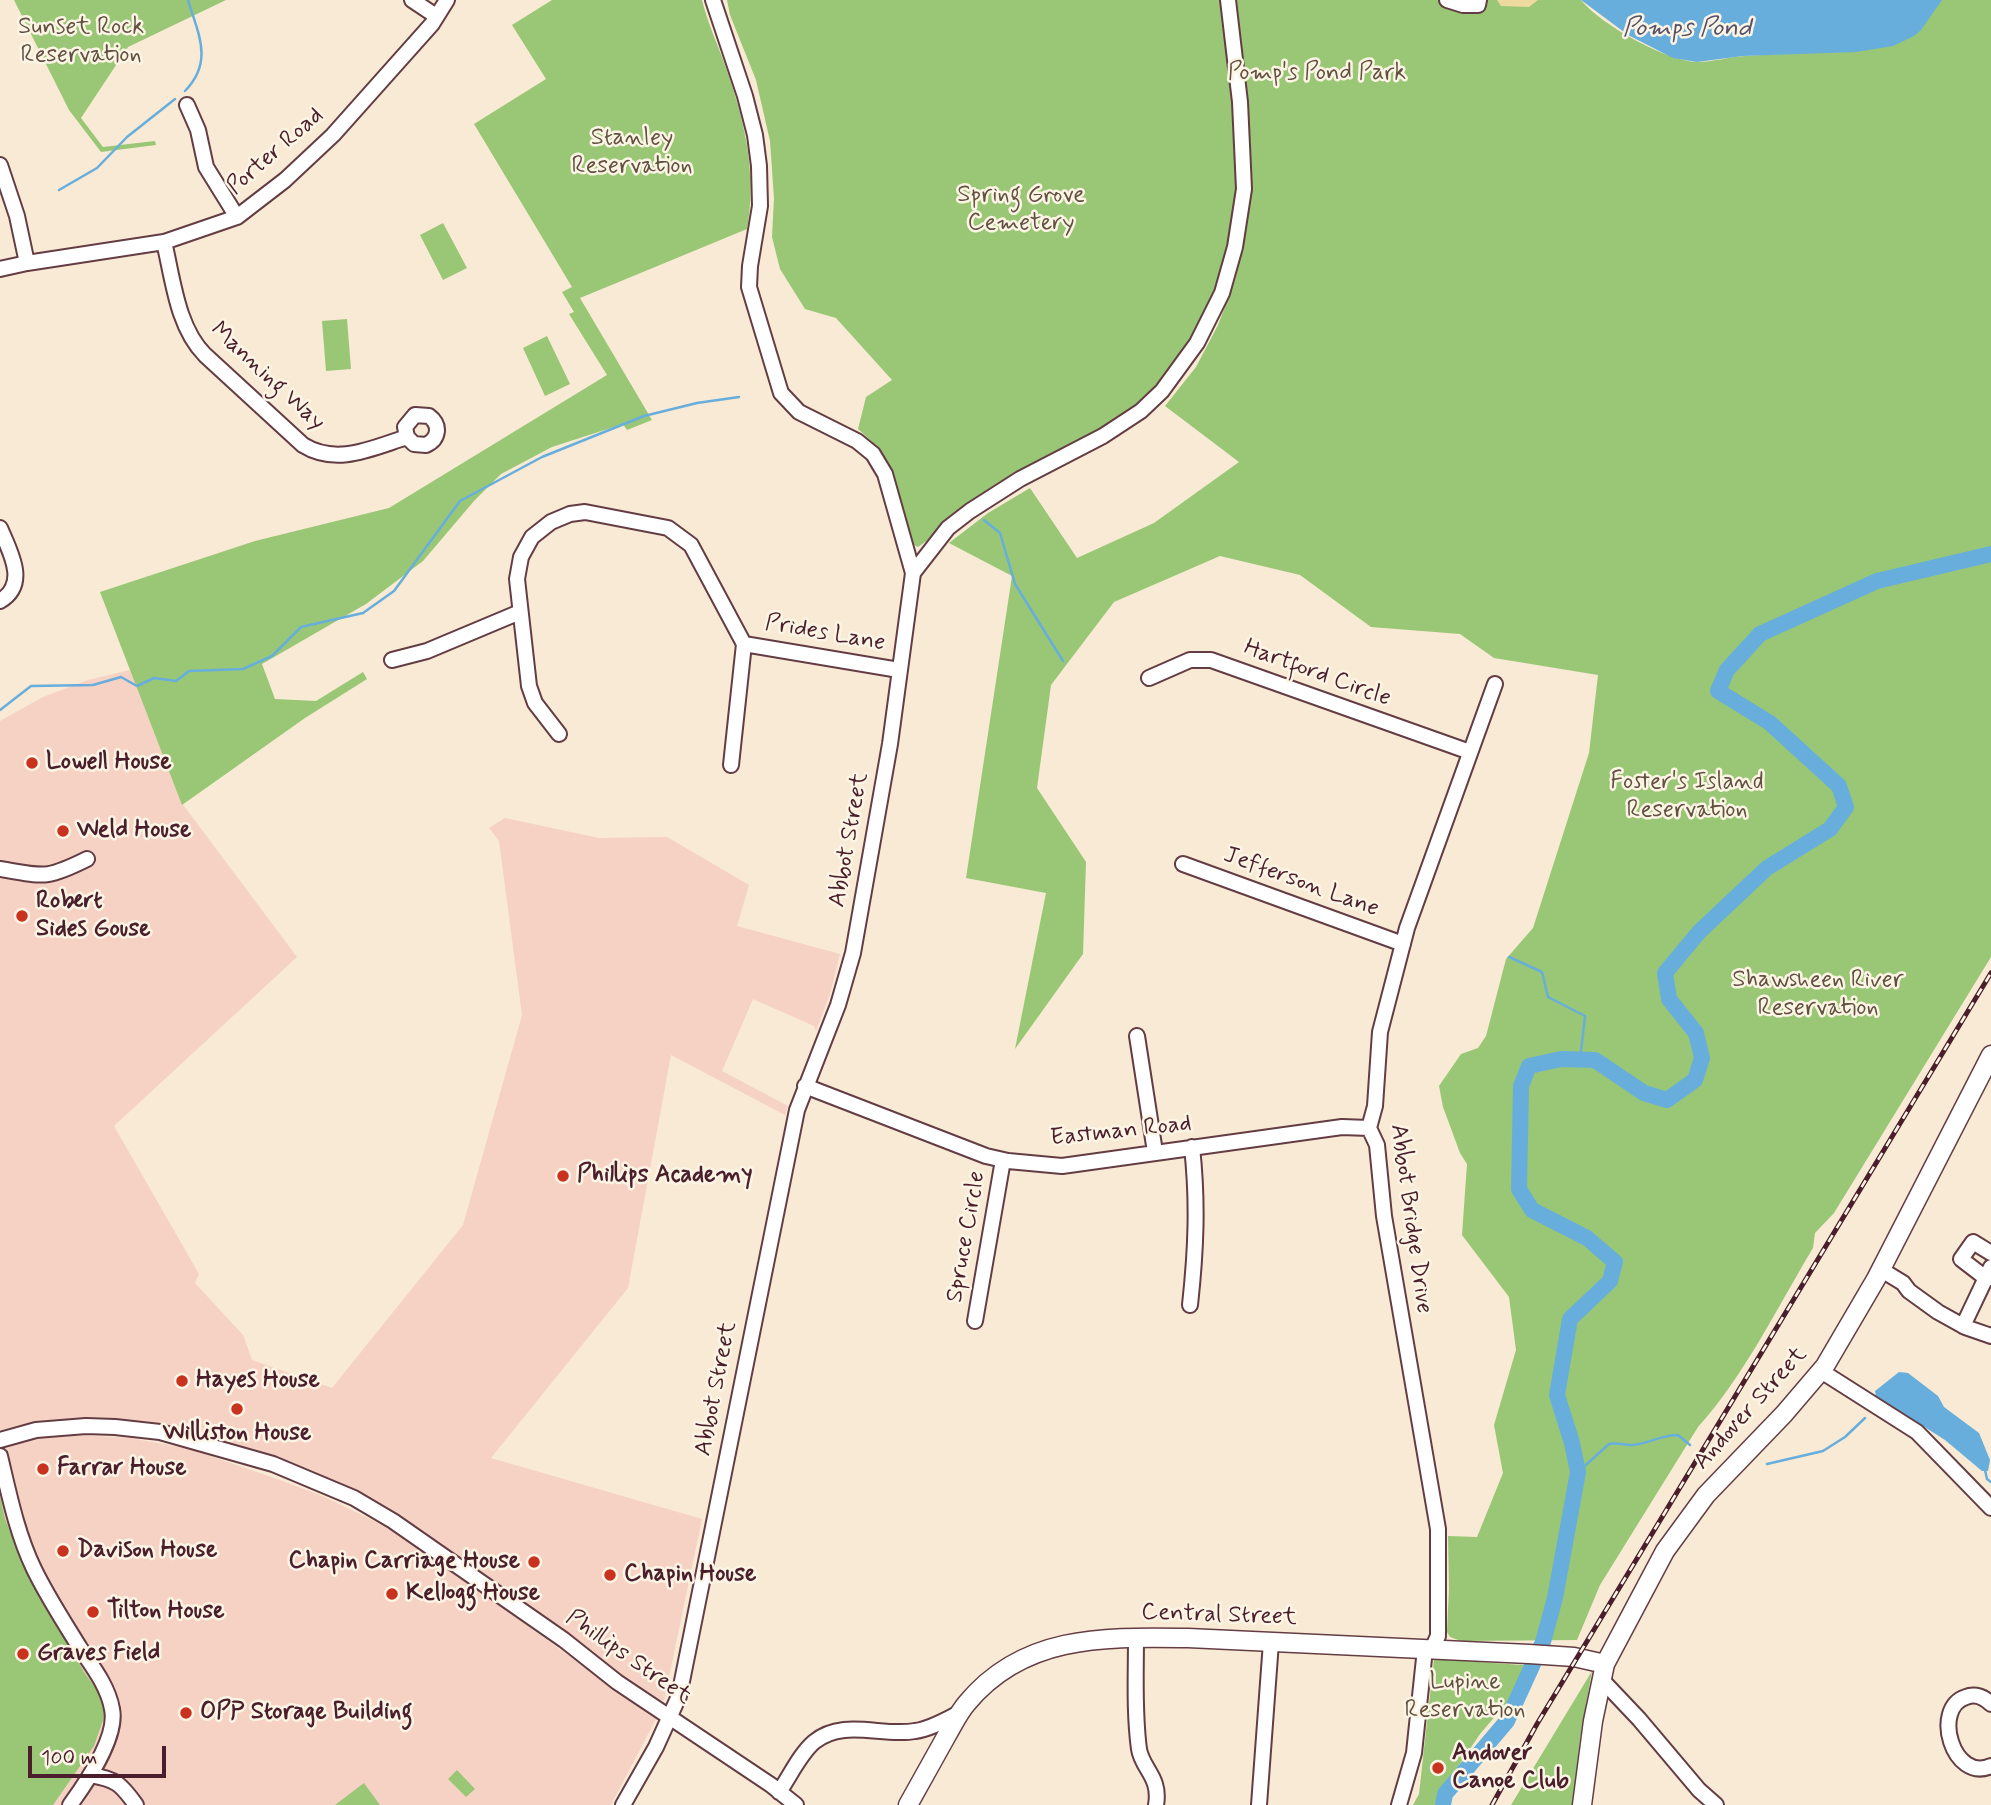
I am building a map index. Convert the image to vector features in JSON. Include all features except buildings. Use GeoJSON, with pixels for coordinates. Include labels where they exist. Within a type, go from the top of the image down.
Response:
{"type":"FeatureCollection","features":[{"type":"Feature","properties":{"kind":"main road","name":"Andover Street"},"geometry":{"type":"LineString","coordinates":[[1582,1805],[1593,1721],[1603,1672],[1665,1551],[1706,1495],[1784,1414],[1821,1371],[1878,1274],[1991,1055]]}},
{"type":"Feature","properties":{"kind":"main road","name":"Central Street"},"geometry":{"type":"LineString","coordinates":[[908,1805],[961,1712],[986,1682],[1003,1668],[1034,1652],[1073,1643],[1136,1638],[1529,1654],[1574,1657],[1603,1672]]}},
{"type":"Feature","properties":{"kind":"street"},"geometry":{"type":"LineString","coordinates":[[412,0],[436,16]]}},
{"type":"Feature","properties":{"kind":"street","name":"Porter Road"},"geometry":{"type":"LineString","coordinates":[[0,269],[164,242],[237,216],[285,180],[333,135],[432,24],[447,0]]}},
{"type":"Feature","properties":{"kind":"street"},"geometry":{"type":"LineString","coordinates":[[713,0],[755,135],[760,206],[750,263],[749,287],[781,394],[799,412],[857,440],[873,454],[885,474],[913,573]]}},
{"type":"Feature","properties":{"kind":"street","name":"Abbot Street"},"geometry":{"type":"LineString","coordinates":[[623,1805],[679,1696],[797,1110],[832,1023],[853,953],[883,791],[913,573],[948,528],[970,511],[1020,479],[1103,436],[1141,411],[1162,391],[1197,343],[1222,293],[1235,247],[1244,190],[1241,113],[1228,0]]}},
{"type":"Feature","properties":{"kind":"street"},"geometry":{"type":"LineString","coordinates":[[1447,0],[1463,5],[1479,5],[1479,0]]}},
{"type":"Feature","properties":{"kind":"street"},"geometry":{"type":"LineString","coordinates":[[187,105],[198,130],[206,167],[237,216]]}},
{"type":"Feature","properties":{"kind":"street"},"geometry":{"type":"LineString","coordinates":[[0,165],[17,216],[27,263]]}},
{"type":"Feature","properties":{"kind":"street","name":"Manning Way"},"geometry":{"type":"LineString","coordinates":[[164,242],[191,339],[215,365],[303,445],[319,453],[342,456],[407,437]]}},
{"type":"Feature","properties":{"kind":"street"},"geometry":{"type":"LineString","coordinates":[[559,734],[535,703],[529,686],[517,579],[521,557],[532,537],[551,522],[570,514],[585,512],[668,528],[691,545],[744,644],[731,765]]}},
{"type":"Feature","properties":{"kind":"street"},"geometry":{"type":"LineString","coordinates":[[0,528],[16,573],[13,591],[0,601]]}},
{"type":"Feature","properties":{"kind":"street"},"geometry":{"type":"LineString","coordinates":[[392,660],[427,651],[520,612]]}},
{"type":"Feature","properties":{"kind":"street","name":"Prides Lane"},"geometry":{"type":"LineString","coordinates":[[744,644],[899,670]]}},
{"type":"Feature","properties":{"kind":"street","name":"Hartford Circle"},"geometry":{"type":"LineString","coordinates":[[1149,678],[1189,660],[1210,660],[1470,752]]}},
{"type":"Feature","properties":{"kind":"street","name":"Abbot Bridge Drive"},"geometry":{"type":"LineString","coordinates":[[1399,1805],[1414,1753],[1428,1649],[1438,1636],[1438,1529],[1384,1216],[1377,1145],[1369,1128],[1375,1106],[1380,1032],[1403,944],[1495,684]]}},
{"type":"Feature","properties":{"kind":"street"},"geometry":{"type":"LineString","coordinates":[[0,869],[44,877],[88,859]]}},
{"type":"Feature","properties":{"kind":"street","name":"Jefferson Lane"},"geometry":{"type":"LineString","coordinates":[[1183,864],[1403,944]]}},
{"type":"Feature","properties":{"kind":"street"},"geometry":{"type":"LineString","coordinates":[[1137,1036],[1154,1152]]}},
{"type":"Feature","properties":{"kind":"street","name":"Eastman Road"},"geometry":{"type":"LineString","coordinates":[[805,1086],[986,1156],[1062,1166],[1342,1127],[1369,1128]]}},
{"type":"Feature","properties":{"kind":"street"},"geometry":{"type":"LineString","coordinates":[[1190,1305],[1196,1248],[1197,1196],[1192,1147]]}},
{"type":"Feature","properties":{"kind":"street","name":"Spruce Circle"},"geometry":{"type":"LineString","coordinates":[[975,1321],[1003,1160]]}},
{"type":"Feature","properties":{"kind":"street"},"geometry":{"type":"LineString","coordinates":[[1962,1326],[1989,1273],[1961,1259],[1973,1242],[1991,1253]]}},
{"type":"Feature","properties":{"kind":"street"},"geometry":{"type":"LineString","coordinates":[[1878,1274],[1903,1283],[1909,1291],[1962,1326],[1991,1336]]}},
{"type":"Feature","properties":{"kind":"street"},"geometry":{"type":"LineString","coordinates":[[1821,1371],[1917,1432],[1991,1508]]}},
{"type":"Feature","properties":{"kind":"street","name":"Phillips Street"},"geometry":{"type":"LineString","coordinates":[[0,1440],[36,1430],[74,1427],[116,1427],[160,1432],[273,1464],[324,1484],[394,1521],[564,1640],[617,1682],[796,1805]]}},
{"type":"Feature","properties":{"kind":"street"},"geometry":{"type":"LineString","coordinates":[[0,1457],[15,1520],[34,1569],[102,1682],[113,1710],[107,1742],[70,1805]]}},
{"type":"Feature","properties":{"kind":"street"},"geometry":{"type":"LineString","coordinates":[[1136,1638],[1139,1753],[1158,1792],[1156,1805]]}},
{"type":"Feature","properties":{"kind":"street"},"geometry":{"type":"LineString","coordinates":[[1259,1805],[1270,1642]]}},
{"type":"Feature","properties":{"kind":"street"},"geometry":{"type":"LineString","coordinates":[[1603,1672],[1699,1790],[1716,1805]]}},
{"type":"Feature","properties":{"kind":"street"},"geometry":{"type":"LineString","coordinates":[[1991,1704],[1980,1696],[1964,1697],[1952,1707],[1949,1723],[1955,1751],[1964,1764],[1978,1769],[1991,1766]]}},
{"type":"Feature","properties":{"kind":"street"},"geometry":{"type":"LineString","coordinates":[[779,1792],[811,1744],[826,1733],[860,1730],[894,1733],[917,1731],[961,1712]]}},
{"type":"Feature","properties":{"kind":"street"},"geometry":{"type":"LineString","coordinates":[[90,1775],[114,1780],[123,1786],[136,1805]]}},
{"type":"Feature","properties":{"kind":"shaded area","name":"Phillips Academy"},"geometry":{"type":"Polygon","coordinates":[[[130,670],[181,802],[297,957],[114,1126],[199,1274],[195,1283],[243,1335],[252,1360],[332,1388],[463,1225],[522,1015],[499,841],[489,828],[505,818],[599,838],[667,837],[749,885],[737,926],[840,954],[830,994],[816,1031],[814,1026],[753,999],[722,1071],[788,1106],[785,1115],[671,1055],[628,1288],[491,1458],[702,1519],[664,1701],[653,1697],[622,1676],[435,1541],[373,1502],[171,1430],[0,1434],[0,721],[43,697],[88,680],[130,670]]]}},
{"type":"Feature","properties":{"kind":"shaded area"},"geometry":{"type":"Polygon","coordinates":[[[78,1435],[130,1438],[190,1449],[277,1479],[320,1495],[385,1526],[437,1560],[656,1719],[611,1805],[0,1805],[0,1449],[31,1438],[78,1435]]]}},
{"type":"Feature","properties":{"kind":"green space","name":"Sunset Rock Reservation"},"geometry":{"type":"Polygon","coordinates":[[[14,0],[226,0],[128,47],[81,118],[103,147],[155,141],[156,145],[101,152],[69,110],[14,0]]]}},
{"type":"Feature","properties":{"kind":"green space","name":"Stanley Reservation"},"geometry":{"type":"Polygon","coordinates":[[[552,0],[702,0],[733,90],[748,149],[751,189],[747,229],[580,298],[652,420],[627,430],[623,424],[552,447],[501,474],[423,561],[366,604],[262,664],[275,699],[316,701],[363,672],[367,679],[305,718],[182,805],[100,592],[255,541],[389,508],[607,375],[569,314],[574,312],[562,292],[572,287],[474,124],[546,79],[512,25],[552,0]]]}},
{"type":"Feature","properties":{"kind":"green space","name":"Spring Grove Cemetery"},"geometry":{"type":"Polygon","coordinates":[[[727,0],[1221,0],[1236,116],[1238,169],[1229,243],[1206,313],[1188,345],[1166,375],[1140,402],[1111,423],[1040,463],[918,547],[912,544],[890,467],[873,442],[858,429],[866,397],[892,380],[836,318],[805,309],[780,269],[772,237],[774,198],[770,141],[756,80],[730,15],[727,0]]]}},
{"type":"Feature","properties":{"kind":"green space"},"geometry":{"type":"Polygon","coordinates":[[[1234,0],[1581,0],[1603,20],[1634,40],[1668,55],[1697,62],[1745,56],[1846,52],[1855,0],[1991,0],[1991,957],[1834,1213],[1815,1233],[1813,1248],[1745,1364],[1698,1427],[1600,1585],[1577,1640],[1461,1641],[1450,1637],[1447,1632],[1448,1536],[1477,1537],[1503,1473],[1494,1425],[1516,1350],[1509,1297],[1462,1235],[1467,1164],[1460,1153],[1443,1107],[1439,1086],[1461,1054],[1478,1048],[1486,1036],[1506,959],[1533,928],[1589,753],[1598,675],[1494,658],[1460,634],[1371,627],[1300,575],[1220,556],[1114,602],[1051,685],[1037,788],[1086,862],[1083,954],[1015,1049],[1046,893],[966,878],[1012,576],[949,543],[988,513],[1030,488],[1077,558],[1154,523],[1239,462],[1165,406],[1196,367],[1218,325],[1235,280],[1245,235],[1246,103],[1234,0]]]}},
{"type":"Feature","properties":{"kind":"green space"},"geometry":{"type":"Polygon","coordinates":[[[443,223],[467,268],[443,280],[420,235],[443,223]]]}},
{"type":"Feature","properties":{"kind":"green space"},"geometry":{"type":"Polygon","coordinates":[[[347,319],[351,369],[326,371],[322,321],[347,319]]]}},
{"type":"Feature","properties":{"kind":"green space"},"geometry":{"type":"Polygon","coordinates":[[[547,336],[570,384],[545,396],[523,348],[547,336]]]}},
{"type":"Feature","properties":{"kind":"green space"},"geometry":{"type":"Polygon","coordinates":[[[0,1496],[5,1519],[27,1571],[84,1672],[102,1697],[106,1712],[94,1746],[53,1805],[0,1805],[0,1496]]]}},
{"type":"Feature","properties":{"kind":"green space","name":"Lupine Reservation"},"geometry":{"type":"Polygon","coordinates":[[[1434,1659],[1538,1666],[1480,1734],[1439,1795],[1438,1805],[1413,1805],[1419,1794],[1434,1659]]]}},
{"type":"Feature","properties":{"kind":"green space"},"geometry":{"type":"Polygon","coordinates":[[[1592,1671],[1580,1739],[1573,1805],[1511,1805],[1592,1671]]]}},
{"type":"Feature","properties":{"kind":"green space"},"geometry":{"type":"Polygon","coordinates":[[[457,1770],[475,1789],[466,1797],[448,1779],[457,1770]]]}},
{"type":"Feature","properties":{"kind":"green space"},"geometry":{"type":"Polygon","coordinates":[[[364,1783],[380,1805],[335,1805],[364,1783]]]}},
{"type":"Feature","properties":{"kind":"sand"},"geometry":{"type":"Polygon","coordinates":[[[1497,0],[1538,0],[1529,7],[1501,6],[1497,0]]]}},
{"type":"Feature","properties":{"kind":"water","name":"Pomps Pond"},"geometry":{"type":"Polygon","coordinates":[[[1581,0],[1942,0],[1921,30],[1893,46],[1856,52],[1743,56],[1697,62],[1673,58],[1628,35],[1581,0]]]}},
{"type":"Feature","properties":{"kind":"water"},"geometry":{"type":"Polygon","coordinates":[[[1899,1372],[1908,1373],[1938,1396],[1944,1407],[1979,1433],[1990,1460],[1988,1471],[1982,1471],[1945,1440],[1876,1396],[1875,1391],[1899,1372]]]}},
{"type":"Feature","properties":{"kind":"waterway"},"geometry":{"type":"LineString","coordinates":[[185,91],[194,80],[201,58],[199,36],[188,0]]}},
{"type":"Feature","properties":{"kind":"waterway"},"geometry":{"type":"LineString","coordinates":[[59,190],[97,168],[127,137],[175,99]]}},
{"type":"Feature","properties":{"kind":"waterway"},"geometry":{"type":"LineString","coordinates":[[0,710],[31,686],[93,685],[121,677],[137,686],[154,678],[176,681],[189,671],[243,669],[272,656],[301,627],[363,613],[394,591],[460,501],[542,457],[644,416],[697,403],[739,397]]}},
{"type":"Feature","properties":{"kind":"waterway"},"geometry":{"type":"LineString","coordinates":[[984,520],[1000,533],[1015,584],[1063,661]]}},
{"type":"Feature","properties":{"kind":"waterway"},"geometry":{"type":"LineString","coordinates":[[1443,1805],[1445,1794],[1507,1721],[1543,1642],[1555,1598],[1578,1472],[1557,1395],[1570,1319],[1610,1281],[1615,1262],[1587,1238],[1532,1210],[1519,1189],[1521,1086],[1529,1066],[1561,1059],[1595,1060],[1644,1093],[1667,1100],[1695,1080],[1702,1058],[1696,1033],[1669,999],[1665,973],[1699,932],[1767,868],[1830,829],[1846,807],[1839,786],[1770,723],[1718,691],[1727,670],[1760,634],[1877,581],[1991,554]]}},
{"type":"Feature","properties":{"kind":"waterway"},"geometry":{"type":"LineString","coordinates":[[1509,957],[1542,972],[1548,997],[1585,1016],[1580,1060]]}},
{"type":"Feature","properties":{"kind":"waterway"},"geometry":{"type":"LineString","coordinates":[[1767,1464],[1823,1451],[1845,1437],[1865,1418]]}},
{"type":"Feature","properties":{"kind":"waterway"},"geometry":{"type":"LineString","coordinates":[[1578,1472],[1609,1444],[1632,1445],[1678,1435],[1690,1445]]}},
{"type":"Feature","properties":{"kind":"waterway"},"geometry":{"type":"LineString","coordinates":[[1985,1470],[1987,1479],[1991,1482]]}},
{"type":"Feature","properties":{"kind":"railway"},"geometry":{"type":"LineString","coordinates":[[1492,1805],[1537,1724],[1991,973]]}},
{"type":"Feature","properties":{"kind":"place","name":"Lowell House"},"geometry":{"type":"Point","coordinates":[32,763]}},
{"type":"Feature","properties":{"kind":"place","name":"Weld House"},"geometry":{"type":"Point","coordinates":[63,831]}},
{"type":"Feature","properties":{"kind":"place","name":"Robert Sides Gouse"},"geometry":{"type":"Point","coordinates":[22,916]}},
{"type":"Feature","properties":{"kind":"place","name":"Phillips Academy"},"geometry":{"type":"Point","coordinates":[563,1176]}},
{"type":"Feature","properties":{"kind":"place","name":"Hayes House"},"geometry":{"type":"Point","coordinates":[182,1381]}},
{"type":"Feature","properties":{"kind":"place","name":"Williston House"},"geometry":{"type":"Point","coordinates":[237,1409]}},
{"type":"Feature","properties":{"kind":"place","name":"Farrar House"},"geometry":{"type":"Point","coordinates":[43,1469]}},
{"type":"Feature","properties":{"kind":"place","name":"Davison House"},"geometry":{"type":"Point","coordinates":[63,1551]}},
{"type":"Feature","properties":{"kind":"place","name":"Chapin Carriage House"},"geometry":{"type":"Point","coordinates":[534,1562]}},
{"type":"Feature","properties":{"kind":"place","name":"Chapin House"},"geometry":{"type":"Point","coordinates":[610,1575]}},
{"type":"Feature","properties":{"kind":"place","name":"Kellogg House"},"geometry":{"type":"Point","coordinates":[392,1594]}},
{"type":"Feature","properties":{"kind":"place","name":"Tilton House"},"geometry":{"type":"Point","coordinates":[93,1612]}},
{"type":"Feature","properties":{"kind":"place","name":"Graves Field"},"geometry":{"type":"Point","coordinates":[23,1654]}},
{"type":"Feature","properties":{"kind":"place","name":"OPP Storage Building"},"geometry":{"type":"Point","coordinates":[186,1713]}},
{"type":"Feature","properties":{"kind":"place","name":"Andover Canoe Club"},"geometry":{"type":"Point","coordinates":[1438,1768]}},
{"type":"Feature","properties":{"kind":"park label","name":"Pomp's Pond Park"},"geometry":{"type":"Point","coordinates":[1317,74]}},
{"type":"Feature","properties":{"kind":"park label","name":"Foster's Island Reservation"},"geometry":{"type":"Point","coordinates":[1687,797]}},
{"type":"Feature","properties":{"kind":"park label","name":"Shawsheen River Reservation"},"geometry":{"type":"Point","coordinates":[1818,995]}}]}
